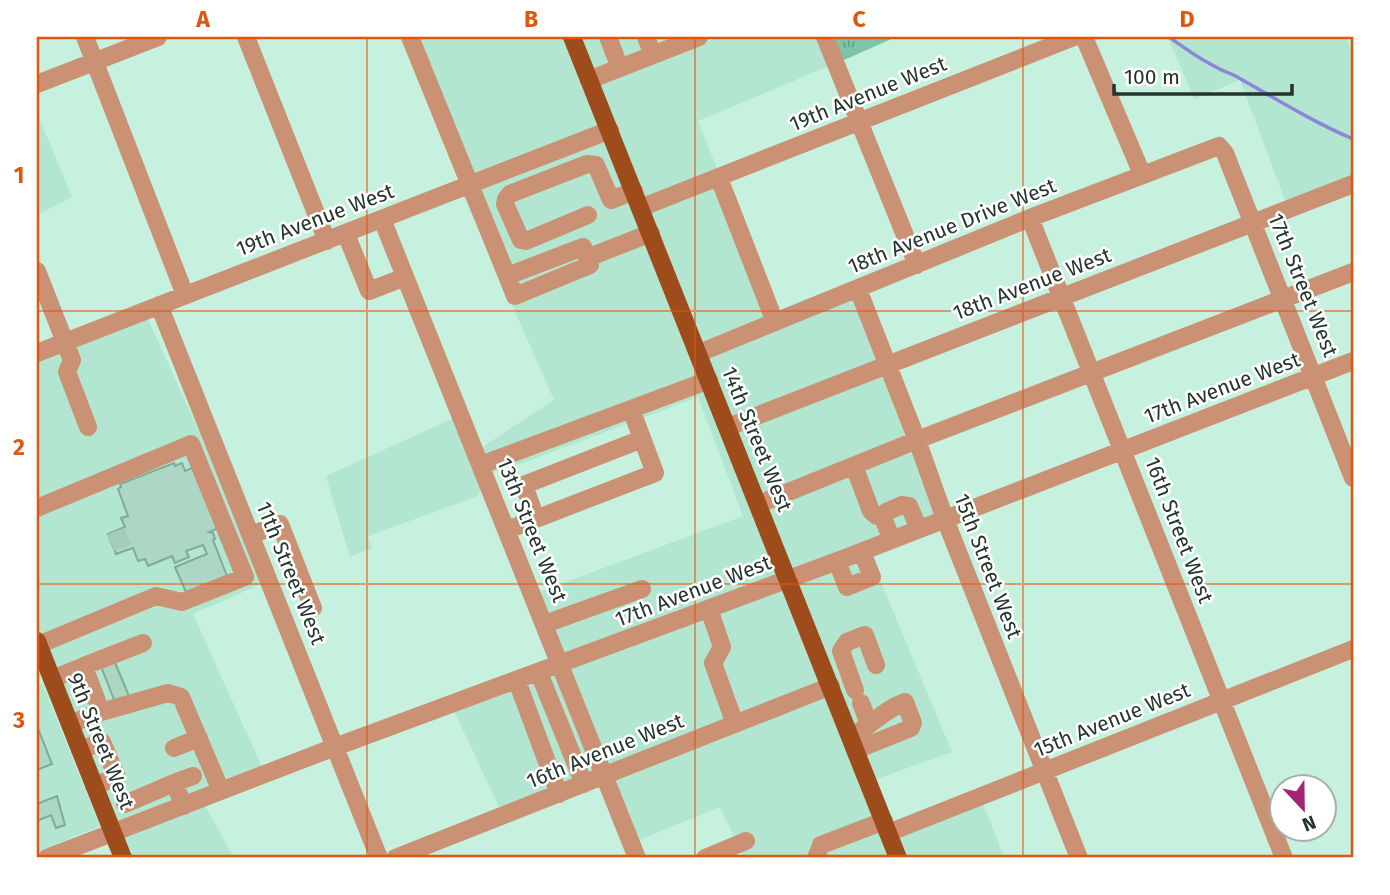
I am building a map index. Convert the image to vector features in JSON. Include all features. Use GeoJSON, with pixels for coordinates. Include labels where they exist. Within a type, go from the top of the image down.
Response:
{"type":"FeatureCollection","features":[{"type":"Feature","properties":{"kind":"main road","name":"14th Street West"},"geometry":{"type":"LineString","coordinates":[[572,37],[898,858]]}},
{"type":"Feature","properties":{"kind":"main road","name":"9th Street West"},"geometry":{"type":"LineString","coordinates":[[38,643],[46,676],[70,724],[123,858]]}},
{"type":"Feature","properties":{"kind":"street"},"geometry":{"type":"LineString","coordinates":[[85,37],[185,295]]}},
{"type":"Feature","properties":{"kind":"street"},"geometry":{"type":"LineString","coordinates":[[37,84],[158,37]]}},
{"type":"Feature","properties":{"kind":"street"},"geometry":{"type":"LineString","coordinates":[[246,37],[327,241]]}},
{"type":"Feature","properties":{"kind":"street"},"geometry":{"type":"LineString","coordinates":[[410,37],[507,276],[583,247],[587,258],[651,233]]}},
{"type":"Feature","properties":{"kind":"street"},"geometry":{"type":"LineString","coordinates":[[608,37],[620,68]]}},
{"type":"Feature","properties":{"kind":"street"},"geometry":{"type":"LineString","coordinates":[[646,37],[653,55]]}},
{"type":"Feature","properties":{"kind":"street"},"geometry":{"type":"LineString","coordinates":[[825,37],[917,265]]}},
{"type":"Feature","properties":{"kind":"street","name":"19th Avenue West"},"geometry":{"type":"LineString","coordinates":[[519,236],[526,241],[608,207],[611,200],[637,199],[719,178],[1074,37]]}},
{"type":"Feature","properties":{"kind":"street"},"geometry":{"type":"LineString","coordinates":[[1084,37],[1142,174]]}},
{"type":"Feature","properties":{"kind":"street"},"geometry":{"type":"LineString","coordinates":[[589,80],[690,38]]}},
{"type":"Feature","properties":{"kind":"street","name":"19th Avenue West"},"geometry":{"type":"LineString","coordinates":[[37,353],[610,130]]}},
{"type":"Feature","properties":{"kind":"street","name":"18th Avenue Drive West"},"geometry":{"type":"LineString","coordinates":[[699,353],[1142,174],[1212,147],[1219,146],[1223,149]]}},
{"type":"Feature","properties":{"kind":"street"},"geometry":{"type":"LineString","coordinates":[[562,148],[571,170]]}},
{"type":"Feature","properties":{"kind":"street","name":"17th Street West"},"geometry":{"type":"LineString","coordinates":[[1223,149],[1315,376],[1346,434],[1353,478]]}},
{"type":"Feature","properties":{"kind":"street"},"geometry":{"type":"LineString","coordinates":[[495,249],[519,236],[505,204],[510,194],[587,164],[596,165],[611,200]]}},
{"type":"Feature","properties":{"kind":"street"},"geometry":{"type":"LineString","coordinates":[[719,178],[775,322]]}},
{"type":"Feature","properties":{"kind":"street","name":"18th Avenue West"},"geometry":{"type":"LineString","coordinates":[[728,428],[1353,184]]}},
{"type":"Feature","properties":{"kind":"street","name":"16th Street West"},"geometry":{"type":"LineString","coordinates":[[1030,218],[1284,858]]}},
{"type":"Feature","properties":{"kind":"street","name":"13th Street West"},"geometry":{"type":"LineString","coordinates":[[382,219],[637,858]]}},
{"type":"Feature","properties":{"kind":"street"},"geometry":{"type":"LineString","coordinates":[[346,234],[369,291],[405,276]]}},
{"type":"Feature","properties":{"kind":"street"},"geometry":{"type":"LineString","coordinates":[[37,271],[72,360],[67,372],[88,427]]}},
{"type":"Feature","properties":{"kind":"street"},"geometry":{"type":"LineString","coordinates":[[759,504],[917,440],[1353,272]]}},
{"type":"Feature","properties":{"kind":"street","name":"15th Street West"},"geometry":{"type":"LineString","coordinates":[[858,289],[945,519],[1079,858]]}},
{"type":"Feature","properties":{"kind":"street","name":"11th Street West"},"geometry":{"type":"LineString","coordinates":[[159,305],[379,858]]}},
{"type":"Feature","properties":{"kind":"street","name":"17th Avenue West"},"geometry":{"type":"LineString","coordinates":[[47,858],[335,747],[862,552],[1353,361]]}},
{"type":"Feature","properties":{"kind":"street"},"geometry":{"type":"LineString","coordinates":[[481,465],[709,380]]}},
{"type":"Feature","properties":{"kind":"street"},"geometry":{"type":"LineString","coordinates":[[507,530],[655,473],[631,409]]}},
{"type":"Feature","properties":{"kind":"street"},"geometry":{"type":"LineString","coordinates":[[37,508],[211,435]]}},
{"type":"Feature","properties":{"kind":"street"},"geometry":{"type":"LineString","coordinates":[[536,519],[524,485],[642,439]]}},
{"type":"Feature","properties":{"kind":"street"},"geometry":{"type":"LineString","coordinates":[[38,643],[156,596],[182,602],[245,577],[191,444]]}},
{"type":"Feature","properties":{"kind":"street"},"geometry":{"type":"LineString","coordinates":[[854,466],[871,511],[883,518],[892,540]]}},
{"type":"Feature","properties":{"kind":"street"},"geometry":{"type":"LineString","coordinates":[[883,518],[895,508],[909,506],[918,495],[934,488]]}},
{"type":"Feature","properties":{"kind":"street"},"geometry":{"type":"LineString","coordinates":[[909,506],[919,529]]}},
{"type":"Feature","properties":{"kind":"street"},"geometry":{"type":"LineString","coordinates":[[251,535],[280,524],[313,608]]}},
{"type":"Feature","properties":{"kind":"street"},"geometry":{"type":"LineString","coordinates":[[837,561],[847,587],[872,577],[862,552]]}},
{"type":"Feature","properties":{"kind":"street"},"geometry":{"type":"LineString","coordinates":[[241,567],[261,559]]}},
{"type":"Feature","properties":{"kind":"street"},"geometry":{"type":"LineString","coordinates":[[270,582],[298,570]]}},
{"type":"Feature","properties":{"kind":"street"},"geometry":{"type":"LineString","coordinates":[[545,624],[642,589]]}},
{"type":"Feature","properties":{"kind":"street"},"geometry":{"type":"LineString","coordinates":[[709,609],[722,647],[713,663],[735,724]]}},
{"type":"Feature","properties":{"kind":"street"},"geometry":{"type":"LineString","coordinates":[[869,724],[841,652],[847,642],[865,635],[876,665]]}},
{"type":"Feature","properties":{"kind":"street"},"geometry":{"type":"LineString","coordinates":[[46,676],[84,666],[143,643]]}},
{"type":"Feature","properties":{"kind":"street","name":"15th Avenue West"},"geometry":{"type":"LineString","coordinates":[[817,858],[821,845],[886,827],[1045,772],[1353,649]]}},
{"type":"Feature","properties":{"kind":"street","name":"16th Avenue West"},"geometry":{"type":"LineString","coordinates":[[395,858],[735,724],[828,678],[845,662]]}},
{"type":"Feature","properties":{"kind":"street"},"geometry":{"type":"LineString","coordinates":[[84,666],[101,712]]}},
{"type":"Feature","properties":{"kind":"street"},"geometry":{"type":"LineString","coordinates":[[538,673],[584,784]]}},
{"type":"Feature","properties":{"kind":"street"},"geometry":{"type":"LineString","coordinates":[[517,681],[559,794]]}},
{"type":"Feature","properties":{"kind":"street"},"geometry":{"type":"LineString","coordinates":[[70,724],[168,693],[181,697],[221,791]]}},
{"type":"Feature","properties":{"kind":"street"},"geometry":{"type":"LineString","coordinates":[[905,702],[914,723],[911,728],[894,737],[853,743],[880,714],[905,702]]}},
{"type":"Feature","properties":{"kind":"street"},"geometry":{"type":"LineString","coordinates":[[173,748],[199,738]]}},
{"type":"Feature","properties":{"kind":"street"},"geometry":{"type":"LineString","coordinates":[[125,804],[193,776]]}},
{"type":"Feature","properties":{"kind":"street"},"geometry":{"type":"LineString","coordinates":[[174,783],[184,806]]}},
{"type":"Feature","properties":{"kind":"street"},"geometry":{"type":"LineString","coordinates":[[705,858],[746,841]]}},
{"type":"Feature","properties":{"kind":"shaded area"},"geometry":{"type":"Polygon","coordinates":[[[417,37],[566,37],[601,126],[472,175],[417,37]]]}},
{"type":"Feature","properties":{"kind":"shaded area"},"geometry":{"type":"Polygon","coordinates":[[[579,37],[681,37],[593,72],[579,37]]]}},
{"type":"Feature","properties":{"kind":"shaded area"},"geometry":{"type":"Polygon","coordinates":[[[718,37],[818,37],[829,66],[698,121],[718,171],[643,199],[598,84],[718,37]]]}},
{"type":"Feature","properties":{"kind":"shaded area"},"geometry":{"type":"Polygon","coordinates":[[[1168,37],[1346,37],[1353,54],[1353,177],[1286,203],[1240,80],[1194,99],[1168,37]]]}},
{"type":"Feature","properties":{"kind":"shaded area"},"geometry":{"type":"Polygon","coordinates":[[[37,113],[72,197],[37,215],[37,113]]]}},
{"type":"Feature","properties":{"kind":"shaded area"},"geometry":{"type":"Polygon","coordinates":[[[606,138],[701,375],[485,457],[481,448],[554,400],[463,194],[606,138]]]}},
{"type":"Feature","properties":{"kind":"shaded area"},"geometry":{"type":"Polygon","coordinates":[[[724,183],[778,313],[702,344],[649,212],[724,183]]]}},
{"type":"Feature","properties":{"kind":"shaded area"},"geometry":{"type":"Polygon","coordinates":[[[854,297],[880,360],[731,419],[707,357],[854,297]]]}},
{"type":"Feature","properties":{"kind":"shaded area"},"geometry":{"type":"Polygon","coordinates":[[[147,317],[231,502],[264,583],[193,614],[262,767],[117,825],[37,625],[37,361],[147,317]]]}},
{"type":"Feature","properties":{"kind":"shaded area"},"geometry":{"type":"Polygon","coordinates":[[[885,373],[909,436],[762,495],[737,432],[885,373]]]}},
{"type":"Feature","properties":{"kind":"shaded area"},"geometry":{"type":"Polygon","coordinates":[[[706,388],[780,575],[564,656],[539,592],[743,516],[698,397],[528,461],[491,473],[490,470],[706,388]]]}},
{"type":"Feature","properties":{"kind":"shaded area"},"geometry":{"type":"Polygon","coordinates":[[[454,418],[482,484],[478,496],[371,535],[368,537],[372,548],[350,557],[326,476],[454,418]]]}},
{"type":"Feature","properties":{"kind":"shaded area"},"geometry":{"type":"Polygon","coordinates":[[[914,449],[937,515],[792,571],[767,508],[914,449]]]}},
{"type":"Feature","properties":{"kind":"shaded area"},"geometry":{"type":"Polygon","coordinates":[[[870,556],[952,752],[874,780],[797,584],[870,556]]]}},
{"type":"Feature","properties":{"kind":"shaded area"},"geometry":{"type":"Polygon","coordinates":[[[785,588],[823,682],[607,767],[569,669],[785,588]]]}},
{"type":"Feature","properties":{"kind":"shaded area"},"geometry":{"type":"Polygon","coordinates":[[[558,673],[596,772],[500,809],[454,711],[558,673]]]}},
{"type":"Feature","properties":{"kind":"shaded area"},"geometry":{"type":"Polygon","coordinates":[[[42,683],[100,826],[37,852],[37,685],[42,683]]]}},
{"type":"Feature","properties":{"kind":"shaded area"},"geometry":{"type":"Polygon","coordinates":[[[828,695],[892,858],[744,858],[720,807],[637,841],[612,780],[828,695]]]}},
{"type":"Feature","properties":{"kind":"shaded area"},"geometry":{"type":"Polygon","coordinates":[[[983,803],[1004,858],[905,858],[897,837],[983,803]]]}},
{"type":"Feature","properties":{"kind":"shaded area"},"geometry":{"type":"Polygon","coordinates":[[[204,804],[234,858],[130,858],[122,837],[204,804]]]}},
{"type":"Feature","properties":{"kind":"green space"},"geometry":{"type":"Polygon","coordinates":[[[833,37],[896,37],[844,60],[833,37]]]}},
{"type":"Feature","properties":{"kind":"building"},"geometry":{"type":"Polygon","coordinates":[[[174,463],[175,466],[182,463],[185,471],[194,467],[219,528],[209,532],[213,533],[213,540],[227,576],[186,592],[175,567],[207,554],[203,545],[186,551],[189,557],[175,563],[172,556],[148,566],[145,559],[138,561],[133,548],[116,554],[108,534],[125,527],[121,518],[128,516],[118,489],[120,484],[174,463]]]}},
{"type":"Feature","properties":{"kind":"building"},"geometry":{"type":"Polygon","coordinates":[[[113,658],[129,696],[115,702],[100,664],[113,658]]]}},
{"type":"Feature","properties":{"kind":"building"},"geometry":{"type":"Polygon","coordinates":[[[37,726],[52,764],[37,770],[37,726]]]}},
{"type":"Feature","properties":{"kind":"building"},"geometry":{"type":"Polygon","coordinates":[[[57,796],[65,825],[56,828],[51,815],[37,821],[37,804],[57,796]]]}},
{"type":"Feature","properties":{"kind":"waterway"},"geometry":{"type":"LineString","coordinates":[[1169,37],[1208,63],[1353,139]]}},
{"type":"Feature","properties":{"kind":"tunnel"},"geometry":{"type":"LineString","coordinates":[[116,531],[124,552]]}}]}
